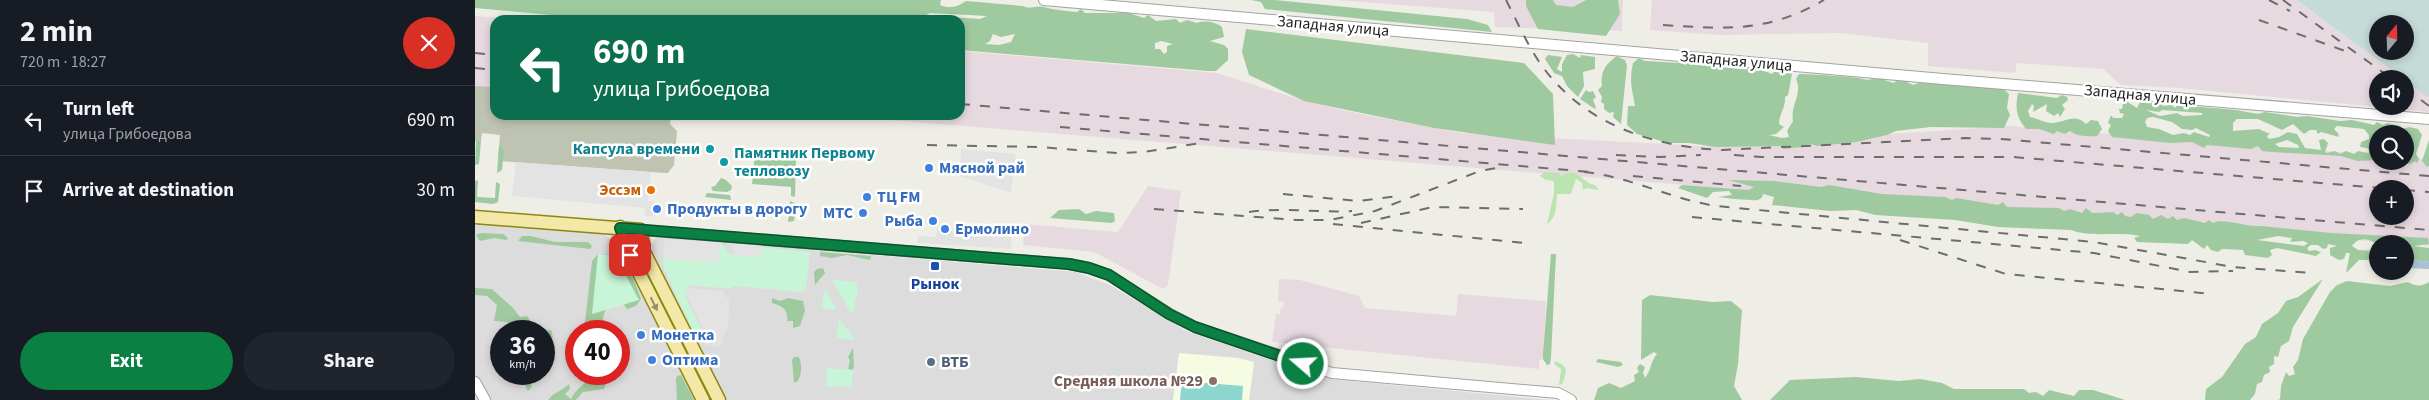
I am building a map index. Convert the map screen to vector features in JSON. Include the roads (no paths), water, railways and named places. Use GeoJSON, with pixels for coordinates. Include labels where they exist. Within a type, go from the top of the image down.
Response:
{"type":"FeatureCollection","features":[{"type":"Feature","properties":{"kind":"main road"},"geometry":{"type":"LineString","coordinates":[[475,217],[641,230],[643,250],[719,400]]}},
{"type":"Feature","properties":{"kind":"main road"},"geometry":{"type":"LineString","coordinates":[[620,228],[634,263],[703,400]]}},
{"type":"Feature","properties":{"kind":"street","name":"Западная улица"},"geometry":{"type":"LineString","coordinates":[[1044,0],[1953,80],[2429,119]]}},
{"type":"Feature","properties":{"kind":"street"},"geometry":{"type":"LineString","coordinates":[[641,230],[1069,264],[1109,275],[1169,314],[1195,327],[1332,373],[1558,393],[1571,400]]}},
{"type":"Feature","properties":{"kind":"street"},"geometry":{"type":"LineString","coordinates":[[475,382],[485,400]]}},
{"type":"Feature","properties":{"kind":"railway"},"geometry":{"type":"LineString","coordinates":[[1506,0],[1524,36],[1545,70],[1581,106],[1625,130],[1673,144],[1723,150],[1965,138],[2001,139],[2429,176]]}},
{"type":"Feature","properties":{"kind":"railway"},"geometry":{"type":"LineString","coordinates":[[1663,25],[1727,28],[1746,26],[1784,18],[1824,0]]}},
{"type":"Feature","properties":{"kind":"railway"},"geometry":{"type":"LineString","coordinates":[[2269,0],[2290,11]]}},
{"type":"Feature","properties":{"kind":"railway"},"geometry":{"type":"LineString","coordinates":[[2283,0],[2380,70]]}},
{"type":"Feature","properties":{"kind":"railway"},"geometry":{"type":"LineString","coordinates":[[2259,20],[2348,52]]}},
{"type":"Feature","properties":{"kind":"railway"},"geometry":{"type":"LineString","coordinates":[[475,53],[490,54]]}},
{"type":"Feature","properties":{"kind":"railway"},"geometry":{"type":"LineString","coordinates":[[475,68],[490,70]]}},
{"type":"Feature","properties":{"kind":"railway"},"geometry":{"type":"LineString","coordinates":[[2414,95],[2429,106]]}},
{"type":"Feature","properties":{"kind":"railway"},"geometry":{"type":"LineString","coordinates":[[965,104],[2429,230]]}},
{"type":"Feature","properties":{"kind":"railway"},"geometry":{"type":"LineString","coordinates":[[1060,127],[1591,172]]}},
{"type":"Feature","properties":{"kind":"railway"},"geometry":{"type":"LineString","coordinates":[[927,145],[1039,147],[1117,153],[1144,152],[1201,143]]}},
{"type":"Feature","properties":{"kind":"railway"},"geometry":{"type":"LineString","coordinates":[[1616,155],[1659,157],[1701,155]]}},
{"type":"Feature","properties":{"kind":"railway"},"geometry":{"type":"LineString","coordinates":[[1734,155],[1762,157],[2013,157],[2369,187]]}},
{"type":"Feature","properties":{"kind":"railway"},"geometry":{"type":"LineString","coordinates":[[1154,209],[1296,220],[1330,220],[1375,211],[1480,171],[1496,168]]}},
{"type":"Feature","properties":{"kind":"railway"},"geometry":{"type":"LineString","coordinates":[[1584,172],[1618,178],[1699,203],[1716,206],[2094,242],[2233,267],[2311,273]]}},
{"type":"Feature","properties":{"kind":"railway"},"geometry":{"type":"LineString","coordinates":[[1633,176],[1741,186]]}},
{"type":"Feature","properties":{"kind":"railway"},"geometry":{"type":"LineString","coordinates":[[2414,191],[2429,192]]}},
{"type":"Feature","properties":{"kind":"railway"},"geometry":{"type":"LineString","coordinates":[[1283,194],[1358,201],[1398,196]]}},
{"type":"Feature","properties":{"kind":"railway"},"geometry":{"type":"LineString","coordinates":[[1361,223],[1433,207],[1523,209]]}},
{"type":"Feature","properties":{"kind":"railway"},"geometry":{"type":"LineString","coordinates":[[1249,212],[1275,210],[1352,211]]}},
{"type":"Feature","properties":{"kind":"railway"},"geometry":{"type":"LineString","coordinates":[[1692,217],[2094,253],[2190,272],[2233,271]]}},
{"type":"Feature","properties":{"kind":"railway"},"geometry":{"type":"LineString","coordinates":[[1333,224],[1524,243]]}},
{"type":"Feature","properties":{"kind":"railway"},"geometry":{"type":"LineString","coordinates":[[1900,240],[2006,274],[2212,294]]}},
{"type":"Feature","properties":{"kind":"place","name":"Капсула времени"},"geometry":{"type":"Point","coordinates":[710,149]}},
{"type":"Feature","properties":{"kind":"place","name":"Памятник Первому тепловозу"},"geometry":{"type":"Point","coordinates":[724,162]}},
{"type":"Feature","properties":{"kind":"place","name":"Мясной рай"},"geometry":{"type":"Point","coordinates":[929,168]}},
{"type":"Feature","properties":{"kind":"place","name":"Эссэм"},"geometry":{"type":"Point","coordinates":[651,190]}},
{"type":"Feature","properties":{"kind":"place","name":"ТЦ FM"},"geometry":{"type":"Point","coordinates":[867,197]}},
{"type":"Feature","properties":{"kind":"place","name":"Продукты в дорогу"},"geometry":{"type":"Point","coordinates":[657,209]}},
{"type":"Feature","properties":{"kind":"place","name":"МТС"},"geometry":{"type":"Point","coordinates":[863,213]}},
{"type":"Feature","properties":{"kind":"place","name":"Рыба"},"geometry":{"type":"Point","coordinates":[933,221]}},
{"type":"Feature","properties":{"kind":"place","name":"Ермолино"},"geometry":{"type":"Point","coordinates":[945,229]}},
{"type":"Feature","properties":{"kind":"place","name":"Рынок"},"geometry":{"type":"Point","coordinates":[935,266]}},
{"type":"Feature","properties":{"kind":"place","name":"Монетка"},"geometry":{"type":"Point","coordinates":[641,335]}},
{"type":"Feature","properties":{"kind":"place","name":"Оптима"},"geometry":{"type":"Point","coordinates":[652,360]}},
{"type":"Feature","properties":{"kind":"place","name":"ВТБ"},"geometry":{"type":"Point","coordinates":[931,362]}},
{"type":"Feature","properties":{"kind":"place","name":"Средняя школа №29"},"geometry":{"type":"Point","coordinates":[1213,381]}}]}
